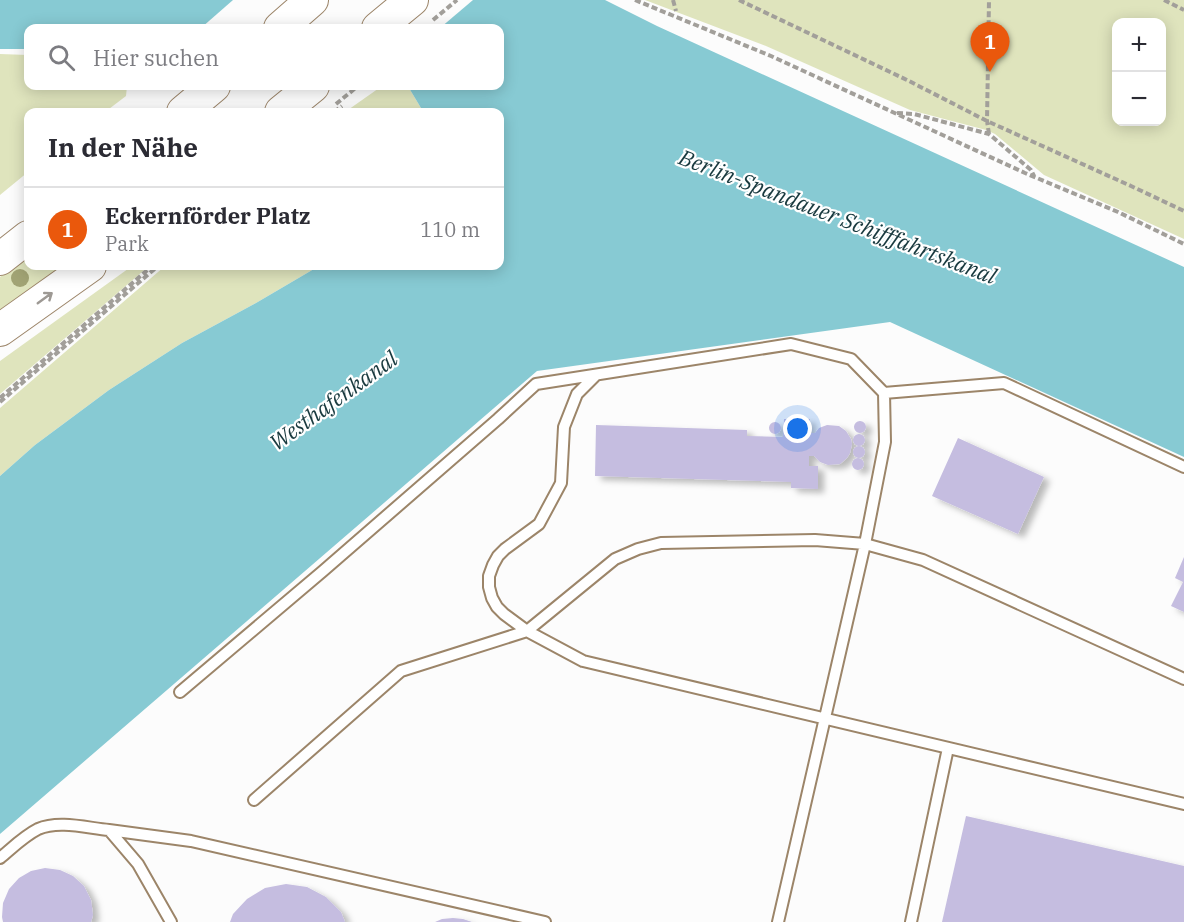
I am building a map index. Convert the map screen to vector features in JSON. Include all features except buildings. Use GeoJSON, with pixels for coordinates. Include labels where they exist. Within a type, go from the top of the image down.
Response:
{"type":"FeatureCollection","features":[{"type":"Feature","properties":{"kind":"main road"},"geometry":{"type":"LineString","coordinates":[[285,24],[312,0]]}},
{"type":"Feature","properties":{"kind":"main road"},"geometry":{"type":"LineString","coordinates":[[388,24],[422,11]]}},
{"type":"Feature","properties":{"kind":"main road"},"geometry":{"type":"LineString","coordinates":[[188,108],[209,90]]}},
{"type":"Feature","properties":{"kind":"main road"},"geometry":{"type":"LineString","coordinates":[[0,259],[24,240]]}},
{"type":"Feature","properties":{"kind":"main road"},"geometry":{"type":"LineString","coordinates":[[0,330],[84,270]]}},
{"type":"Feature","properties":{"kind":"lane"},"geometry":{"type":"LineString","coordinates":[[180,692],[341,556],[536,384],[791,344],[851,359],[884,393],[885,442],[866,544],[778,922]]}},
{"type":"Feature","properties":{"kind":"lane"},"geometry":{"type":"LineString","coordinates":[[596,375],[577,394],[564,427],[561,483],[556,493],[539,524],[505,549],[493,565],[489,576],[489,587],[492,598],[504,615],[527,631],[583,661],[1184,804]]}},
{"type":"Feature","properties":{"kind":"lane"},"geometry":{"type":"LineString","coordinates":[[884,393],[1004,383],[1184,466]]}},
{"type":"Feature","properties":{"kind":"lane"},"geometry":{"type":"LineString","coordinates":[[254,800],[401,671],[527,631],[615,559],[638,549],[661,543],[815,540],[866,544],[923,560],[1184,679]]}},
{"type":"Feature","properties":{"kind":"lane"},"geometry":{"type":"LineString","coordinates":[[911,922],[948,748]]}},
{"type":"Feature","properties":{"kind":"lane"},"geometry":{"type":"LineString","coordinates":[[0,858],[27,836],[53,825],[109,831],[192,841],[545,922]]}},
{"type":"Feature","properties":{"kind":"lane"},"geometry":{"type":"LineString","coordinates":[[109,831],[138,864],[171,922]]}},
{"type":"Feature","properties":{"kind":"path"},"geometry":{"type":"LineString","coordinates":[[422,11],[457,0]]}},
{"type":"Feature","properties":{"kind":"path"},"geometry":{"type":"LineString","coordinates":[[636,0],[771,56],[1184,244]]}},
{"type":"Feature","properties":{"kind":"path"},"geometry":{"type":"LineString","coordinates":[[674,0],[676,11]]}},
{"type":"Feature","properties":{"kind":"path"},"geometry":{"type":"LineString","coordinates":[[739,0],[907,80],[987,122],[1184,211]]}},
{"type":"Feature","properties":{"kind":"path"},"geometry":{"type":"LineString","coordinates":[[989,0],[987,122],[989,134]]}},
{"type":"Feature","properties":{"kind":"path"},"geometry":{"type":"LineString","coordinates":[[1164,0],[1184,10]]}},
{"type":"Feature","properties":{"kind":"path"},"geometry":{"type":"LineString","coordinates":[[307,100],[343,90]]}},
{"type":"Feature","properties":{"kind":"path"},"geometry":{"type":"LineString","coordinates":[[893,112],[914,114],[989,134],[1031,170],[1034,176]]}},
{"type":"Feature","properties":{"kind":"path"},"geometry":{"type":"LineString","coordinates":[[0,400],[147,270]]}},
{"type":"Feature","properties":{"kind":"path"},"geometry":{"type":"LineString","coordinates":[[0,400],[153,270]]}},
{"type":"Feature","properties":{"kind":"green space"},"geometry":{"type":"Polygon","coordinates":[[[645,0],[1184,0],[1184,239],[1044,175],[995,134],[910,110],[766,46],[645,0]]]}},
{"type":"Feature","properties":{"kind":"green space"},"geometry":{"type":"Polygon","coordinates":[[[0,54],[24,55],[24,90],[127,90],[126,96],[110,108],[24,108],[24,175],[0,195],[0,54]]]}},
{"type":"Feature","properties":{"kind":"green space"},"geometry":{"type":"Polygon","coordinates":[[[376,90],[410,90],[421,108],[351,108],[376,90]]]}},
{"type":"Feature","properties":{"kind":"green space"},"geometry":{"type":"Polygon","coordinates":[[[24,258],[24,270],[57,270],[0,310],[0,277],[24,258]]]}},
{"type":"Feature","properties":{"kind":"green space"},"geometry":{"type":"Polygon","coordinates":[[[126,270],[144,270],[0,394],[0,361],[126,270]]]}},
{"type":"Feature","properties":{"kind":"green space"},"geometry":{"type":"Polygon","coordinates":[[[160,270],[312,270],[182,343],[109,390],[35,445],[0,476],[0,408],[160,270]]]}},
{"type":"Feature","properties":{"kind":"water"},"geometry":{"type":"Polygon","coordinates":[[[0,0],[605,0],[657,26],[1184,267],[1184,457],[890,322],[537,371],[0,834],[0,476],[35,445],[109,390],[182,343],[312,270],[504,270],[504,108],[421,108],[410,90],[504,90],[504,24],[24,24],[24,49],[0,49],[0,0]]]}},
{"type":"Feature","properties":{"kind":"pier"},"geometry":{"type":"Polygon","coordinates":[[[233,0],[473,0],[445,24],[206,24],[233,0]]]}},
{"type":"Feature","properties":{"kind":"place","name":"Eckernförder Platz"},"geometry":{"type":"Point","coordinates":[990,72]}},
{"type":"Feature","properties":{"kind":"water label","name":"Berlin-Spandauer Schifffahrtskanal"},"geometry":{"type":"Point","coordinates":[838,216]}},
{"type":"Feature","properties":{"kind":"water label","name":"Westhafenkanal"},"geometry":{"type":"Point","coordinates":[333,400]}}]}
